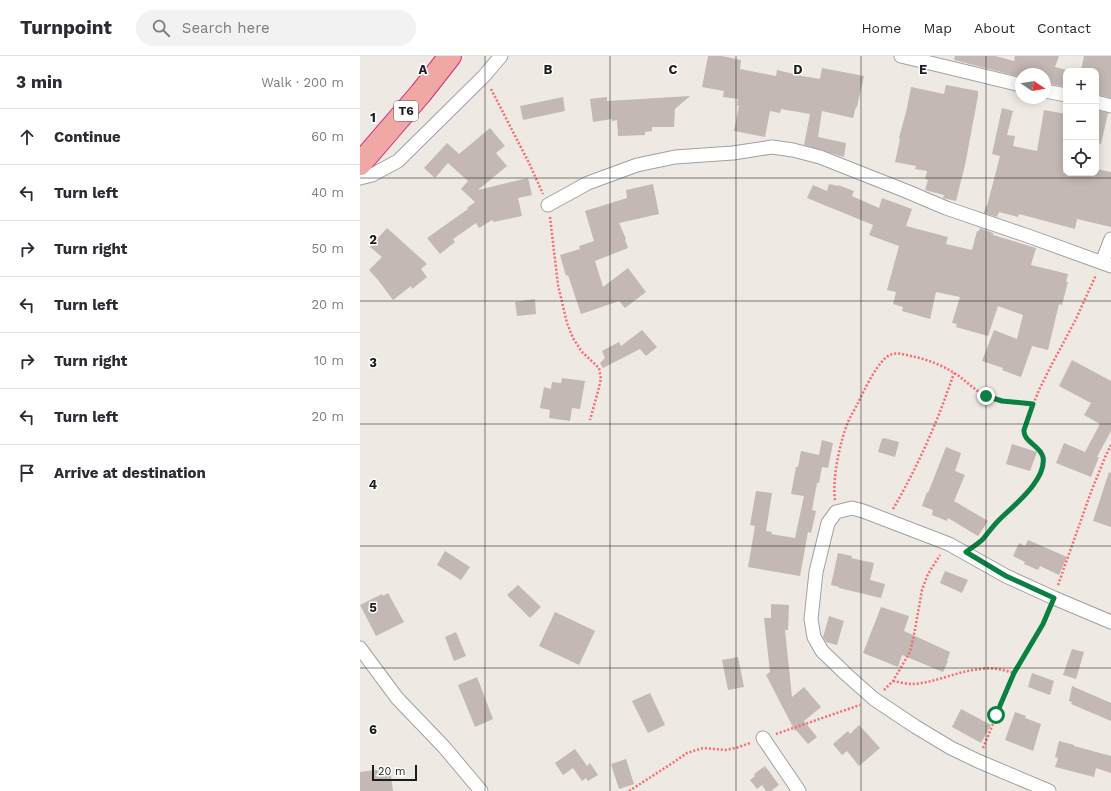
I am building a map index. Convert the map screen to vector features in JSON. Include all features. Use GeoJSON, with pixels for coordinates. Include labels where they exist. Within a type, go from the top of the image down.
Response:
{"type":"FeatureCollection","features":[{"type":"Feature","properties":{"kind":"highway","name":"T6"},"geometry":{"type":"LineString","coordinates":[[360,164],[421,93],[450,56]]}},
{"type":"Feature","properties":{"kind":"street"},"geometry":{"type":"LineString","coordinates":[[360,178],[372,175],[398,161],[484,76],[501,56]]}},
{"type":"Feature","properties":{"kind":"street"},"geometry":{"type":"LineString","coordinates":[[900,56],[1015,84]]}},
{"type":"Feature","properties":{"kind":"street"},"geometry":{"type":"LineString","coordinates":[[1051,92],[1063,95]]}},
{"type":"Feature","properties":{"kind":"street"},"geometry":{"type":"LineString","coordinates":[[1099,103],[1111,106]]}},
{"type":"Feature","properties":{"kind":"street"},"geometry":{"type":"LineString","coordinates":[[548,206],[588,183],[637,165],[675,157],[772,147],[794,150],[820,157],[946,208],[1107,264],[1111,239]]}},
{"type":"Feature","properties":{"kind":"street"},"geometry":{"type":"LineString","coordinates":[[1049,791],[978,761],[934,738],[874,699],[822,651],[814,637],[811,619],[816,572],[828,523],[836,512],[852,508],[949,544],[966,552],[1006,576],[1111,622]]}},
{"type":"Feature","properties":{"kind":"street"},"geometry":{"type":"LineString","coordinates":[[360,648],[397,698],[444,747],[481,791]]}},
{"type":"Feature","properties":{"kind":"street"},"geometry":{"type":"LineString","coordinates":[[762,738],[799,791]]}},
{"type":"Feature","properties":{"kind":"path"},"geometry":{"type":"LineString","coordinates":[[484,76],[530,165],[548,206],[558,285],[566,322],[573,338],[582,352],[599,368],[601,379],[590,420]]}},
{"type":"Feature","properties":{"kind":"path"},"geometry":{"type":"LineString","coordinates":[[966,552],[982,540],[998,521],[1027,494],[1038,478],[1043,457],[1037,447],[1025,437],[1023,433],[1033,404],[1052,364],[1107,264]]}},
{"type":"Feature","properties":{"kind":"path"},"geometry":{"type":"LineString","coordinates":[[836,512],[834,497],[835,479],[839,453],[848,422],[872,376],[889,355],[904,354],[934,363],[954,373],[986,396],[1002,401],[1033,404]]}},
{"type":"Feature","properties":{"kind":"path"},"geometry":{"type":"LineString","coordinates":[[886,520],[906,487],[929,439],[954,373]]}},
{"type":"Feature","properties":{"kind":"path"},"geometry":{"type":"LineString","coordinates":[[978,761],[1014,673],[1043,624],[1054,598],[1091,492],[1111,445]]}},
{"type":"Feature","properties":{"kind":"path"},"geometry":{"type":"LineString","coordinates":[[874,699],[893,681],[910,652],[922,590],[928,574],[949,544]]}},
{"type":"Feature","properties":{"kind":"path"},"geometry":{"type":"LineString","coordinates":[[893,681],[910,684],[982,668],[997,668],[1014,673]]}},
{"type":"Feature","properties":{"kind":"building"},"geometry":{"type":"Polygon","coordinates":[[[708,56],[722,56],[741,60],[740,69],[776,76],[777,70],[820,79],[822,68],[864,76],[853,118],[822,111],[818,137],[846,143],[844,157],[804,145],[810,114],[781,109],[780,113],[770,111],[765,137],[734,131],[739,106],[737,105],[738,99],[723,97],[724,91],[702,87],[708,56]]]}},
{"type":"Feature","properties":{"kind":"building"},"geometry":{"type":"Polygon","coordinates":[[[955,56],[995,56],[1014,61],[1015,56],[1059,56],[1055,67],[1063,69],[1063,86],[1051,84],[1051,68],[1015,68],[1015,75],[954,60],[955,56]]]}},
{"type":"Feature","properties":{"kind":"building"},"geometry":{"type":"Polygon","coordinates":[[[1084,56],[1111,56],[1111,98],[1099,95],[1099,68],[1082,68],[1084,56]]]}},
{"type":"Feature","properties":{"kind":"building"},"geometry":{"type":"Polygon","coordinates":[[[946,85],[978,91],[965,165],[956,201],[943,198],[944,195],[925,190],[928,180],[925,179],[927,171],[915,169],[916,166],[895,162],[911,87],[944,94],[946,85]]]}},
{"type":"Feature","properties":{"kind":"building"},"geometry":{"type":"Polygon","coordinates":[[[690,96],[675,109],[674,127],[652,127],[652,131],[645,132],[645,135],[618,136],[617,120],[612,121],[612,119],[593,122],[590,99],[607,97],[607,101],[690,96]]]}},
{"type":"Feature","properties":{"kind":"building"},"geometry":{"type":"Polygon","coordinates":[[[563,97],[565,111],[523,120],[520,106],[563,97]]]}},
{"type":"Feature","properties":{"kind":"building"},"geometry":{"type":"Polygon","coordinates":[[[1002,108],[1013,111],[1007,135],[1015,136],[1013,146],[1037,151],[1044,110],[1063,113],[1063,176],[1099,176],[1099,170],[1111,172],[1111,227],[1077,219],[1075,229],[1019,214],[1018,217],[999,212],[997,217],[984,213],[1000,156],[992,154],[1002,108]]]}},
{"type":"Feature","properties":{"kind":"building"},"geometry":{"type":"Polygon","coordinates":[[[1099,111],[1108,113],[1101,144],[1099,144],[1099,111]]]}},
{"type":"Feature","properties":{"kind":"building"},"geometry":{"type":"Polygon","coordinates":[[[490,128],[505,146],[496,153],[507,166],[478,190],[528,178],[532,195],[518,198],[522,216],[494,222],[492,220],[479,228],[476,223],[453,239],[455,242],[440,254],[427,238],[468,209],[467,208],[475,202],[461,189],[468,181],[448,163],[435,178],[424,168],[447,143],[459,154],[490,128]]]}},
{"type":"Feature","properties":{"kind":"building"},"geometry":{"type":"Polygon","coordinates":[[[653,184],[659,214],[619,223],[628,248],[595,261],[603,287],[628,268],[646,292],[625,308],[619,301],[581,314],[568,275],[566,276],[560,255],[580,249],[579,246],[594,241],[585,211],[627,198],[626,190],[653,184]]]}},
{"type":"Feature","properties":{"kind":"building"},"geometry":{"type":"Polygon","coordinates":[[[829,184],[838,185],[854,191],[852,196],[879,208],[882,198],[912,209],[906,226],[948,237],[946,244],[972,250],[977,231],[979,231],[980,228],[993,233],[993,235],[1036,248],[1031,265],[1068,274],[1066,282],[1068,282],[1062,305],[1059,304],[1048,350],[1032,346],[1021,377],[1002,370],[1003,368],[982,361],[994,330],[1017,339],[1023,315],[998,306],[988,336],[956,327],[957,324],[952,323],[960,297],[936,292],[930,319],[902,311],[903,307],[893,304],[896,292],[887,290],[899,246],[869,235],[873,225],[807,198],[813,185],[827,191],[829,184]]]}},
{"type":"Feature","properties":{"kind":"building"},"geometry":{"type":"Polygon","coordinates":[[[387,228],[427,264],[421,269],[427,277],[412,289],[411,286],[393,300],[369,270],[382,257],[370,247],[387,228]]]}},
{"type":"Feature","properties":{"kind":"building"},"geometry":{"type":"Polygon","coordinates":[[[535,299],[536,314],[517,316],[515,302],[535,299]]]}},
{"type":"Feature","properties":{"kind":"building"},"geometry":{"type":"Polygon","coordinates":[[[642,330],[657,347],[646,356],[640,349],[603,368],[600,363],[605,358],[602,351],[619,342],[621,346],[642,330]]]}},
{"type":"Feature","properties":{"kind":"building"},"geometry":{"type":"Polygon","coordinates":[[[1072,360],[1111,381],[1111,431],[1097,457],[1099,457],[1091,477],[1056,463],[1064,443],[1085,452],[1100,424],[1084,415],[1091,403],[1059,386],[1072,360]]]}},
{"type":"Feature","properties":{"kind":"building"},"geometry":{"type":"Polygon","coordinates":[[[562,378],[585,381],[580,409],[572,408],[570,421],[549,418],[550,410],[540,408],[544,387],[551,389],[552,382],[561,383],[562,378]]]}},
{"type":"Feature","properties":{"kind":"building"},"geometry":{"type":"Polygon","coordinates":[[[882,438],[899,442],[895,457],[878,452],[882,438]]]}},
{"type":"Feature","properties":{"kind":"building"},"geometry":{"type":"Polygon","coordinates":[[[822,440],[833,443],[828,468],[822,467],[819,483],[817,483],[812,510],[816,511],[811,533],[808,532],[800,576],[748,567],[755,526],[750,525],[756,491],[772,493],[766,531],[772,532],[771,534],[795,538],[804,496],[791,494],[796,467],[798,467],[801,451],[819,455],[822,440]]]}},
{"type":"Feature","properties":{"kind":"building"},"geometry":{"type":"Polygon","coordinates":[[[1012,444],[1037,452],[1030,471],[1006,464],[1012,444]]]}},
{"type":"Feature","properties":{"kind":"building"},"geometry":{"type":"Polygon","coordinates":[[[946,447],[961,453],[955,471],[965,475],[954,501],[988,521],[978,536],[948,518],[947,521],[932,515],[933,510],[922,506],[946,447]]]}},
{"type":"Feature","properties":{"kind":"building"},"geometry":{"type":"Polygon","coordinates":[[[1109,472],[1111,473],[1111,527],[1093,521],[1109,472]]]}},
{"type":"Feature","properties":{"kind":"building"},"geometry":{"type":"Polygon","coordinates":[[[1028,540],[1067,557],[1059,575],[1040,566],[1038,570],[1024,564],[1025,562],[1013,556],[1019,543],[1025,546],[1028,540]]]}},
{"type":"Feature","properties":{"kind":"building"},"geometry":{"type":"Polygon","coordinates":[[[445,551],[470,567],[461,580],[437,565],[445,551]]]}},
{"type":"Feature","properties":{"kind":"building"},"geometry":{"type":"Polygon","coordinates":[[[838,553],[852,556],[851,558],[874,563],[870,580],[885,584],[881,598],[831,585],[838,553]]]}},
{"type":"Feature","properties":{"kind":"building"},"geometry":{"type":"Polygon","coordinates":[[[945,571],[968,580],[962,593],[940,583],[945,571]]]}},
{"type":"Feature","properties":{"kind":"building"},"geometry":{"type":"Polygon","coordinates":[[[518,585],[541,607],[530,618],[507,595],[518,585]]]}},
{"type":"Feature","properties":{"kind":"building"},"geometry":{"type":"Polygon","coordinates":[[[388,593],[404,622],[376,636],[360,605],[382,594],[383,596],[388,593]]]}},
{"type":"Feature","properties":{"kind":"building"},"geometry":{"type":"Polygon","coordinates":[[[771,604],[789,605],[788,630],[785,630],[792,697],[804,687],[821,707],[804,721],[817,737],[808,744],[796,730],[795,731],[766,675],[770,672],[764,618],[771,618],[771,604]]]}},
{"type":"Feature","properties":{"kind":"building"},"geometry":{"type":"Polygon","coordinates":[[[881,607],[909,616],[904,631],[950,652],[943,672],[902,655],[898,667],[863,653],[881,607]]]}},
{"type":"Feature","properties":{"kind":"building"},"geometry":{"type":"Polygon","coordinates":[[[555,612],[595,631],[579,665],[539,646],[555,612]]]}},
{"type":"Feature","properties":{"kind":"building"},"geometry":{"type":"Polygon","coordinates":[[[829,616],[844,621],[837,645],[826,642],[823,637],[829,616]]]}},
{"type":"Feature","properties":{"kind":"building"},"geometry":{"type":"Polygon","coordinates":[[[456,632],[466,656],[454,661],[445,637],[456,632]]]}},
{"type":"Feature","properties":{"kind":"building"},"geometry":{"type":"Polygon","coordinates":[[[1072,649],[1084,652],[1076,679],[1063,675],[1072,649]]]}},
{"type":"Feature","properties":{"kind":"building"},"geometry":{"type":"Polygon","coordinates":[[[738,657],[744,687],[728,690],[722,660],[738,657]]]}},
{"type":"Feature","properties":{"kind":"building"},"geometry":{"type":"Polygon","coordinates":[[[1032,673],[1054,681],[1050,695],[1028,687],[1032,673]]]}},
{"type":"Feature","properties":{"kind":"building"},"geometry":{"type":"Polygon","coordinates":[[[477,677],[493,719],[475,727],[458,685],[477,677]]]}},
{"type":"Feature","properties":{"kind":"building"},"geometry":{"type":"Polygon","coordinates":[[[1072,686],[1111,703],[1111,721],[1071,704],[1072,702],[1069,701],[1072,686]]]}},
{"type":"Feature","properties":{"kind":"building"},"geometry":{"type":"Polygon","coordinates":[[[650,693],[665,725],[648,733],[632,701],[650,693]]]}},
{"type":"Feature","properties":{"kind":"building"},"geometry":{"type":"Polygon","coordinates":[[[961,709],[991,725],[981,743],[952,727],[961,709]]]}},
{"type":"Feature","properties":{"kind":"building"},"geometry":{"type":"Polygon","coordinates":[[[1015,712],[1026,716],[1025,718],[1041,724],[1033,751],[1005,740],[1015,712]]]}},
{"type":"Feature","properties":{"kind":"building"},"geometry":{"type":"Polygon","coordinates":[[[859,725],[880,748],[859,766],[847,751],[842,755],[833,744],[848,731],[850,734],[859,725]]]}},
{"type":"Feature","properties":{"kind":"building"},"geometry":{"type":"Polygon","coordinates":[[[1059,741],[1111,756],[1111,773],[1096,768],[1094,777],[1055,767],[1058,758],[1055,757],[1059,741]]]}},
{"type":"Feature","properties":{"kind":"building"},"geometry":{"type":"Polygon","coordinates":[[[575,749],[587,766],[590,763],[598,775],[588,781],[586,778],[582,781],[573,768],[563,775],[555,763],[575,749]]]}},
{"type":"Feature","properties":{"kind":"building"},"geometry":{"type":"Polygon","coordinates":[[[626,759],[634,784],[619,789],[611,764],[626,759]]]}},
{"type":"Feature","properties":{"kind":"building"},"geometry":{"type":"Polygon","coordinates":[[[765,766],[779,785],[771,791],[766,791],[762,785],[757,789],[750,780],[755,776],[754,774],[765,766]]]}},
{"type":"Feature","properties":{"kind":"building"},"geometry":{"type":"Polygon","coordinates":[[[390,768],[393,791],[360,791],[360,772],[390,768]]]}},
{"type":"Feature","properties":{"kind":"route"},"geometry":{"type":"LineString","coordinates":[[986,396],[1002,401],[1033,404],[1023,433],[1025,437],[1041,452],[1043,457],[1042,465],[1038,478],[1027,494],[998,521],[982,540],[966,552],[1006,576],[1054,598],[1043,624],[1014,673],[996,715]]}}]}
